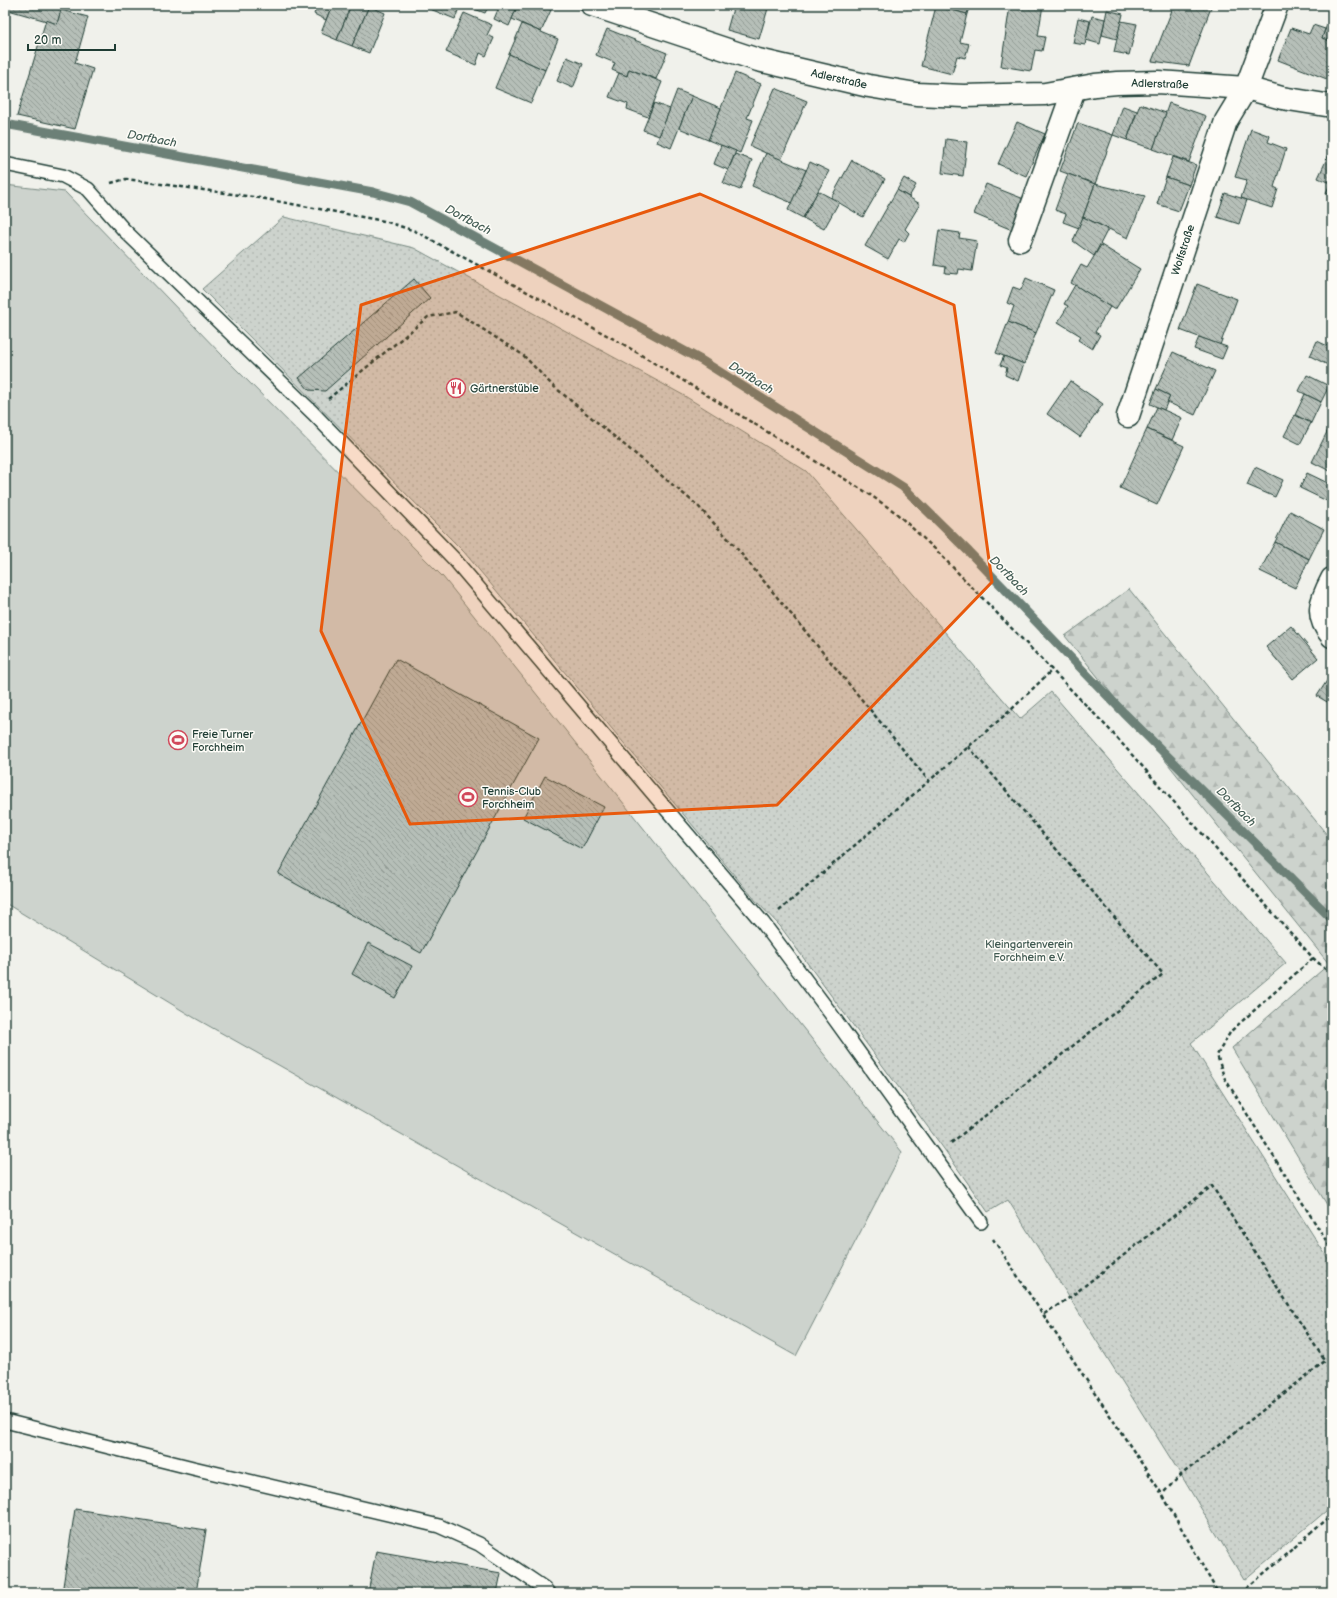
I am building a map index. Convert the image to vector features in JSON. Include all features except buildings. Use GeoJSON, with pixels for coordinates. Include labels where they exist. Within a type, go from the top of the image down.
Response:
{"type":"FeatureCollection","features":[{"type":"Feature","properties":{"kind":"street","name":"Adlerstraße"},"geometry":{"type":"LineString","coordinates":[[592,5],[614,9],[758,60],[869,86],[916,94],[964,96],[1045,94],[1117,83],[1158,82],[1246,88],[1282,98],[1332,106]]}},
{"type":"Feature","properties":{"kind":"street","name":"Wolfstraße"},"geometry":{"type":"LineString","coordinates":[[1128,416],[1226,121],[1246,88],[1277,5]]}},
{"type":"Feature","properties":{"kind":"street"},"geometry":{"type":"LineString","coordinates":[[1020,240],[1074,89]]}},
{"type":"Feature","properties":{"kind":"street"},"geometry":{"type":"LineString","coordinates":[[1332,579],[1322,602],[1321,616],[1326,629],[1332,636]]}},
{"type":"Feature","properties":{"kind":"lane"},"geometry":{"type":"LineString","coordinates":[[5,164],[63,176],[88,189],[124,230],[312,413],[454,560],[763,923],[934,1155],[981,1222]]}},
{"type":"Feature","properties":{"kind":"lane"},"geometry":{"type":"LineString","coordinates":[[5,1421],[192,1468],[439,1526],[479,1544],[544,1588],[548,1593]]}},
{"type":"Feature","properties":{"kind":"path"},"geometry":{"type":"LineString","coordinates":[[88,189],[126,179],[260,198],[384,221],[415,231],[623,344],[866,492],[895,512],[936,550],[1109,729],[1313,958],[1332,975]]}},
{"type":"Feature","properties":{"kind":"path"},"geometry":{"type":"LineString","coordinates":[[312,413],[428,317],[456,312],[523,355],[552,385],[697,505],[734,545],[929,781]]}},
{"type":"Feature","properties":{"kind":"path"},"geometry":{"type":"LineString","coordinates":[[763,923],[1012,709],[1052,670]]}},
{"type":"Feature","properties":{"kind":"path"},"geometry":{"type":"LineString","coordinates":[[934,1155],[950,1145],[1163,974],[968,746]]}},
{"type":"Feature","properties":{"kind":"path"},"geometry":{"type":"LineString","coordinates":[[1313,958],[1231,1031],[1217,1055],[1224,1077],[1332,1250]]}},
{"type":"Feature","properties":{"kind":"path"},"geometry":{"type":"LineString","coordinates":[[1044,1314],[1069,1298],[1212,1186],[1325,1361],[1181,1476],[1162,1494]]}},
{"type":"Feature","properties":{"kind":"path"},"geometry":{"type":"LineString","coordinates":[[981,1222],[1044,1314],[1162,1494],[1218,1593]]}},
{"type":"Feature","properties":{"kind":"path"},"geometry":{"type":"LineString","coordinates":[[1241,1593],[1332,1515]]}},
{"type":"Feature","properties":{"kind":"highlighted area"},"geometry":{"type":"Polygon","coordinates":[[[700,194],[954,305],[992,582],[777,805],[410,824],[321,631],[361,305],[700,194]]]}},
{"type":"Feature","properties":{"kind":"green space"},"geometry":{"type":"Polygon","coordinates":[[[5,185],[65,192],[221,354],[443,577],[902,1152],[796,1356],[193,1017],[5,903],[5,185]]]}},
{"type":"Feature","properties":{"kind":"green space","name":"Kleingartenverein Forchheim e.V."},"geometry":{"type":"Polygon","coordinates":[[[284,217],[414,248],[683,395],[806,471],[1020,719],[1051,692],[1286,963],[1191,1043],[1332,1265],[1332,1506],[1244,1580],[1181,1475],[1008,1200],[988,1212],[944,1149],[780,926],[756,901],[464,552],[202,289],[284,217]]]}},
{"type":"Feature","properties":{"kind":"green space"},"geometry":{"type":"Polygon","coordinates":[[[1129,589],[1332,841],[1332,1213],[1232,1048],[1329,964],[1065,636],[1129,589]]]}},
{"type":"Feature","properties":{"kind":"waterway","name":"Dorfbach"},"geometry":{"type":"LineString","coordinates":[[5,124],[373,192],[410,202],[701,360],[903,487],[969,552],[1124,713],[1332,919]]}},
{"type":"Feature","properties":{"kind":"place","name":"Gärtnerstüble"},"geometry":{"type":"Point","coordinates":[456,388]}},
{"type":"Feature","properties":{"kind":"place","name":"Freie Turner Forchheim"},"geometry":{"type":"Point","coordinates":[178,740]}},
{"type":"Feature","properties":{"kind":"place","name":"Tennis-Club Forchheim"},"geometry":{"type":"Point","coordinates":[468,797]}}]}
